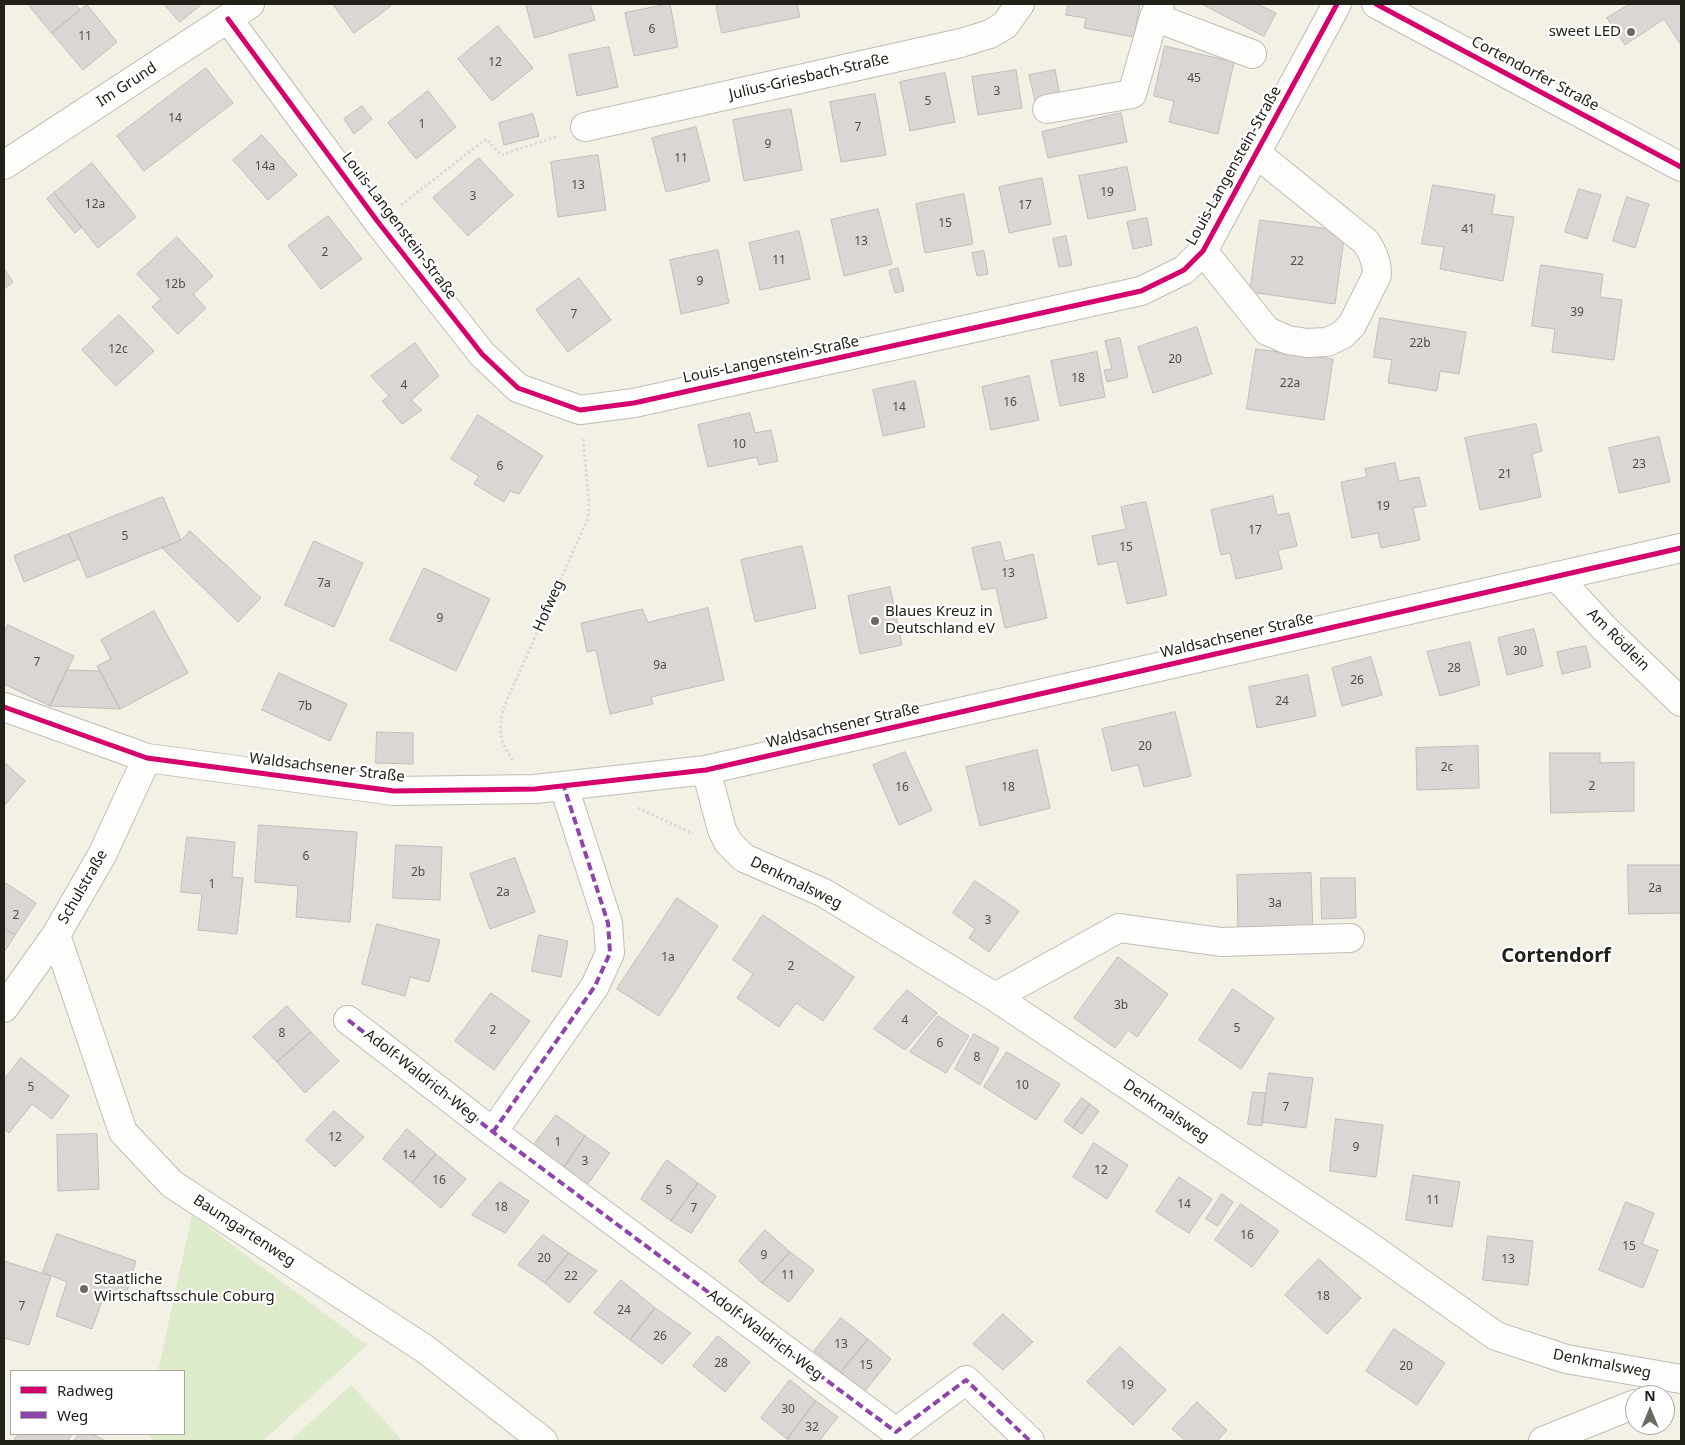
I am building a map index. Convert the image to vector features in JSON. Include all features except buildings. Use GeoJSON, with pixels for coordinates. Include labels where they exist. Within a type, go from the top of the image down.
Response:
{"type":"FeatureCollection","features":[{"type":"Feature","properties":{"kind":"street","name":"Im Grund"},"geometry":{"type":"LineString","coordinates":[[4,166],[250,4]]}},
{"type":"Feature","properties":{"kind":"street","name":"Julius-Griesbach-Straße"},"geometry":{"type":"LineString","coordinates":[[586,128],[961,43],[990,34],[1005,25],[1020,4]]}},
{"type":"Feature","properties":{"kind":"street","name":"Louis-Langenstein-Straße"},"geometry":{"type":"LineString","coordinates":[[228,20],[378,222],[482,354],[518,388],[580,410],[643,401],[1142,291],[1184,270],[1203,251],[1337,4]]}},
{"type":"Feature","properties":{"kind":"street","name":"Cortendorfer Straße"},"geometry":{"type":"LineString","coordinates":[[1376,4],[1681,167]]}},
{"type":"Feature","properties":{"kind":"street"},"geometry":{"type":"LineString","coordinates":[[1047,109],[1132,94],[1157,11],[1252,54]]}},
{"type":"Feature","properties":{"kind":"street"},"geometry":{"type":"LineString","coordinates":[[1203,251],[1267,331],[1288,340],[1307,343],[1327,342],[1342,335],[1352,325],[1377,275],[1374,254],[1366,242],[1256,154]]}},
{"type":"Feature","properties":{"kind":"street","name":"Waldsachsener Straße"},"geometry":{"type":"LineString","coordinates":[[4,707],[147,758],[394,791],[564,787],[706,770],[1681,548]]}},
{"type":"Feature","properties":{"kind":"street","name":"Am Rödlein"},"geometry":{"type":"LineString","coordinates":[[1556,576],[1604,628],[1681,702]]}},
{"type":"Feature","properties":{"kind":"street","name":"Schulstraße"},"geometry":{"type":"LineString","coordinates":[[4,1008],[56,935],[102,855],[147,758]]}},
{"type":"Feature","properties":{"kind":"street","name":"Denkmalsweg"},"geometry":{"type":"LineString","coordinates":[[706,770],[722,830],[728,842],[744,858],[824,893],[995,997],[1366,1244],[1496,1336],[1566,1359],[1681,1379]]}},
{"type":"Feature","properties":{"kind":"street","name":"Adolf-Waldrich-Weg"},"geometry":{"type":"LineString","coordinates":[[493,1132],[595,986],[610,953],[608,922],[564,787]]}},
{"type":"Feature","properties":{"kind":"street"},"geometry":{"type":"LineString","coordinates":[[995,997],[1119,928],[1221,942],[1350,938]]}},
{"type":"Feature","properties":{"kind":"street","name":"Baumgartenweg"},"geometry":{"type":"LineString","coordinates":[[56,935],[123,1132],[172,1184],[425,1350],[543,1441]]}},
{"type":"Feature","properties":{"kind":"street","name":"Adolf-Waldrich-Weg"},"geometry":{"type":"LineString","coordinates":[[348,1020],[493,1132],[896,1432],[966,1380],[1030,1441]]}},
{"type":"Feature","properties":{"kind":"street"},"geometry":{"type":"LineString","coordinates":[[1543,1441],[1625,1408]]}},
{"type":"Feature","properties":{"kind":"path"},"geometry":{"type":"LineString","coordinates":[[378,222],[486,139],[501,155],[586,128]]}},
{"type":"Feature","properties":{"kind":"path"},"geometry":{"type":"LineString","coordinates":[[629,804],[700,837]]}},
{"type":"Feature","properties":{"kind":"green space"},"geometry":{"type":"Polygon","coordinates":[[[192,1215],[367,1345],[263,1441],[154,1441],[148,1435],[185,1435],[185,1370],[158,1370],[192,1215]]]}},
{"type":"Feature","properties":{"kind":"green space"},"geometry":{"type":"Polygon","coordinates":[[[351,1385],[403,1441],[290,1441],[351,1385]]]}},
{"type":"Feature","properties":{"kind":"marked path"},"geometry":{"type":"LineString","coordinates":[[493,1132],[595,986],[610,953],[608,923],[564,787]]}},
{"type":"Feature","properties":{"kind":"marked path"},"geometry":{"type":"LineString","coordinates":[[348,1020],[493,1132],[896,1432],[966,1380],[1030,1441]]}},
{"type":"Feature","properties":{"kind":"cycle path"},"geometry":{"type":"LineString","coordinates":[[228,19],[378,222],[482,354],[518,388],[580,410],[634,403],[1141,291],[1184,270],[1203,251],[1337,4]]}},
{"type":"Feature","properties":{"kind":"cycle path"},"geometry":{"type":"LineString","coordinates":[[1376,4],[1681,167]]}},
{"type":"Feature","properties":{"kind":"cycle path"},"geometry":{"type":"LineString","coordinates":[[4,707],[147,758],[394,791],[535,789],[706,770],[1681,548]]}},
{"type":"Feature","properties":{"kind":"place","name":"sweet LED"},"geometry":{"type":"Point","coordinates":[1631,32]}},
{"type":"Feature","properties":{"kind":"place","name":"Blaues Kreuz in Deutschland eV"},"geometry":{"type":"Point","coordinates":[875,621]}},
{"type":"Feature","properties":{"kind":"place","name":"Staatliche Wirtschaftsschule Coburg"},"geometry":{"type":"Point","coordinates":[84,1289]}},
{"type":"Feature","properties":{"kind":"district","name":"Cortendorf"},"geometry":{"type":"Point","coordinates":[1556,956]}}]}
